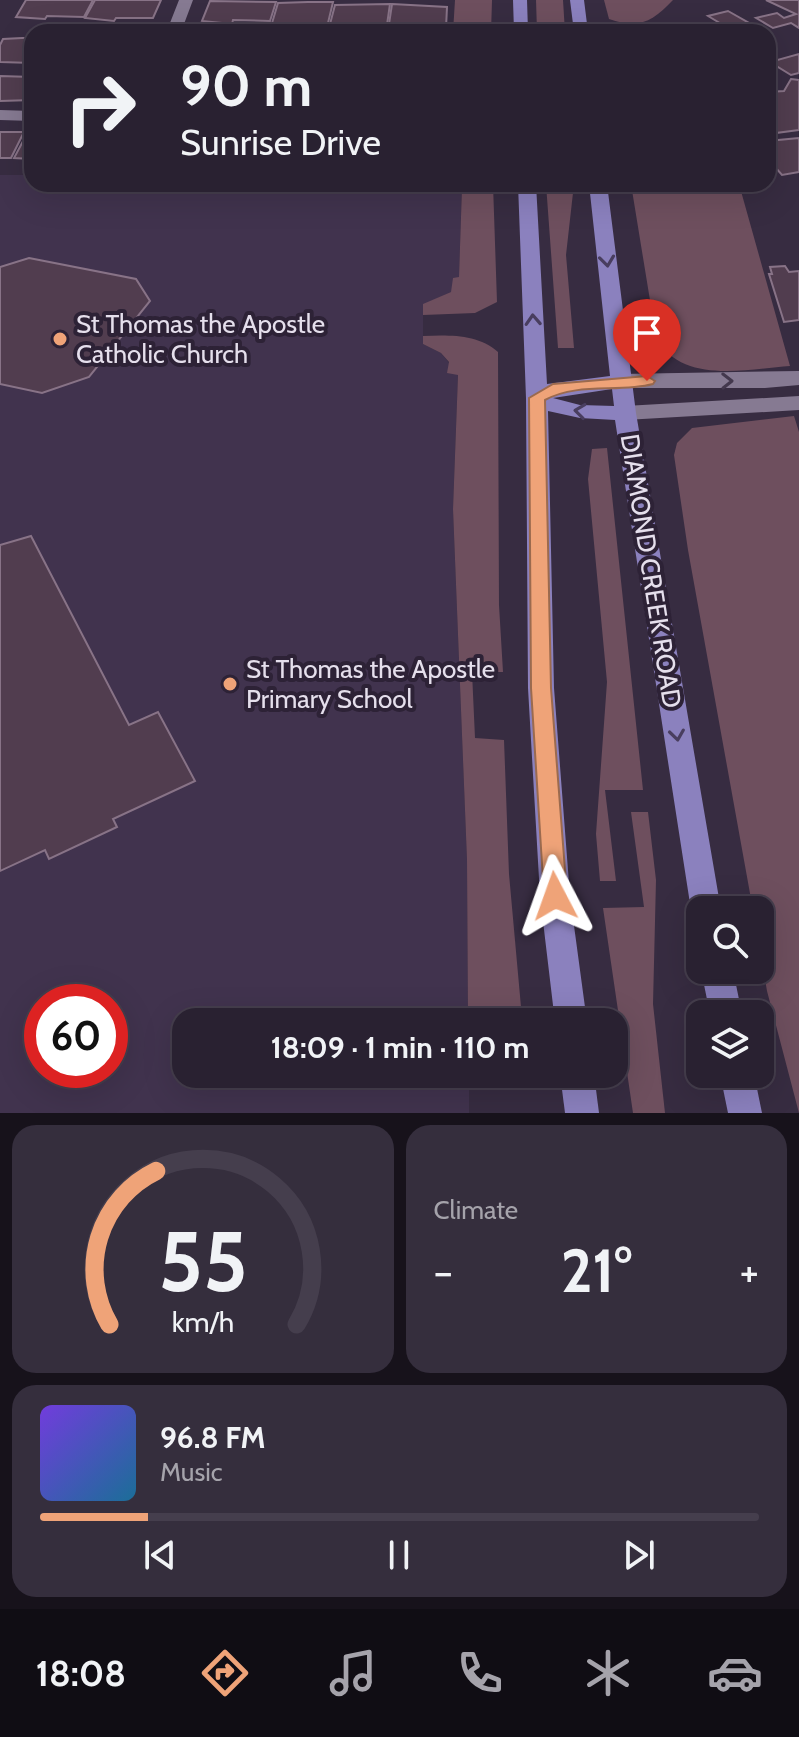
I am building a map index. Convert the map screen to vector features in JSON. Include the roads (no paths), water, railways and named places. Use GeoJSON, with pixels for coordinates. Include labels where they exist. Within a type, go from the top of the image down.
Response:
{"type":"FeatureCollection","features":[{"type":"Feature","properties":{"kind":"main road"},"geometry":{"type":"LineString","coordinates":[[520,0],[521,24]]}},
{"type":"Feature","properties":{"kind":"main road"},"geometry":{"type":"LineString","coordinates":[[577,0],[580,24]]}},
{"type":"Feature","properties":{"kind":"main road"},"geometry":{"type":"LineString","coordinates":[[527,192],[537,398],[541,688],[555,896],[569,1008]]}},
{"type":"Feature","properties":{"kind":"main road","name":"DIAMOND CREEK ROAD"},"geometry":{"type":"LineString","coordinates":[[599,192],[625,413],[704,896]]}},
{"type":"Feature","properties":{"kind":"main road"},"geometry":{"type":"LineString","coordinates":[[537,398],[553,389],[621,381]]}},
{"type":"Feature","properties":{"kind":"main road"},"geometry":{"type":"LineString","coordinates":[[537,398],[552,407],[585,413],[625,413]]}},
{"type":"Feature","properties":{"kind":"main road"},"geometry":{"type":"LineString","coordinates":[[579,1088],[582,1113]]}},
{"type":"Feature","properties":{"kind":"main road"},"geometry":{"type":"LineString","coordinates":[[740,1088],[745,1113]]}},
{"type":"Feature","properties":{"kind":"street"},"geometry":{"type":"LineString","coordinates":[[176,24],[186,0]]}},
{"type":"Feature","properties":{"kind":"street"},"geometry":{"type":"LineString","coordinates":[[0,115],[24,116]]}},
{"type":"Feature","properties":{"kind":"street"},"geometry":{"type":"LineString","coordinates":[[621,381],[765,381],[799,378]]}},
{"type":"Feature","properties":{"kind":"street"},"geometry":{"type":"LineString","coordinates":[[625,413],[799,403]]}},
{"type":"Feature","properties":{"kind":"place","name":"St Thomas the Apostle Catholic Church"},"geometry":{"type":"Point","coordinates":[60,339]}},
{"type":"Feature","properties":{"kind":"place","name":"St Thomas the Apostle Primary School"},"geometry":{"type":"Point","coordinates":[230,684]}}]}
